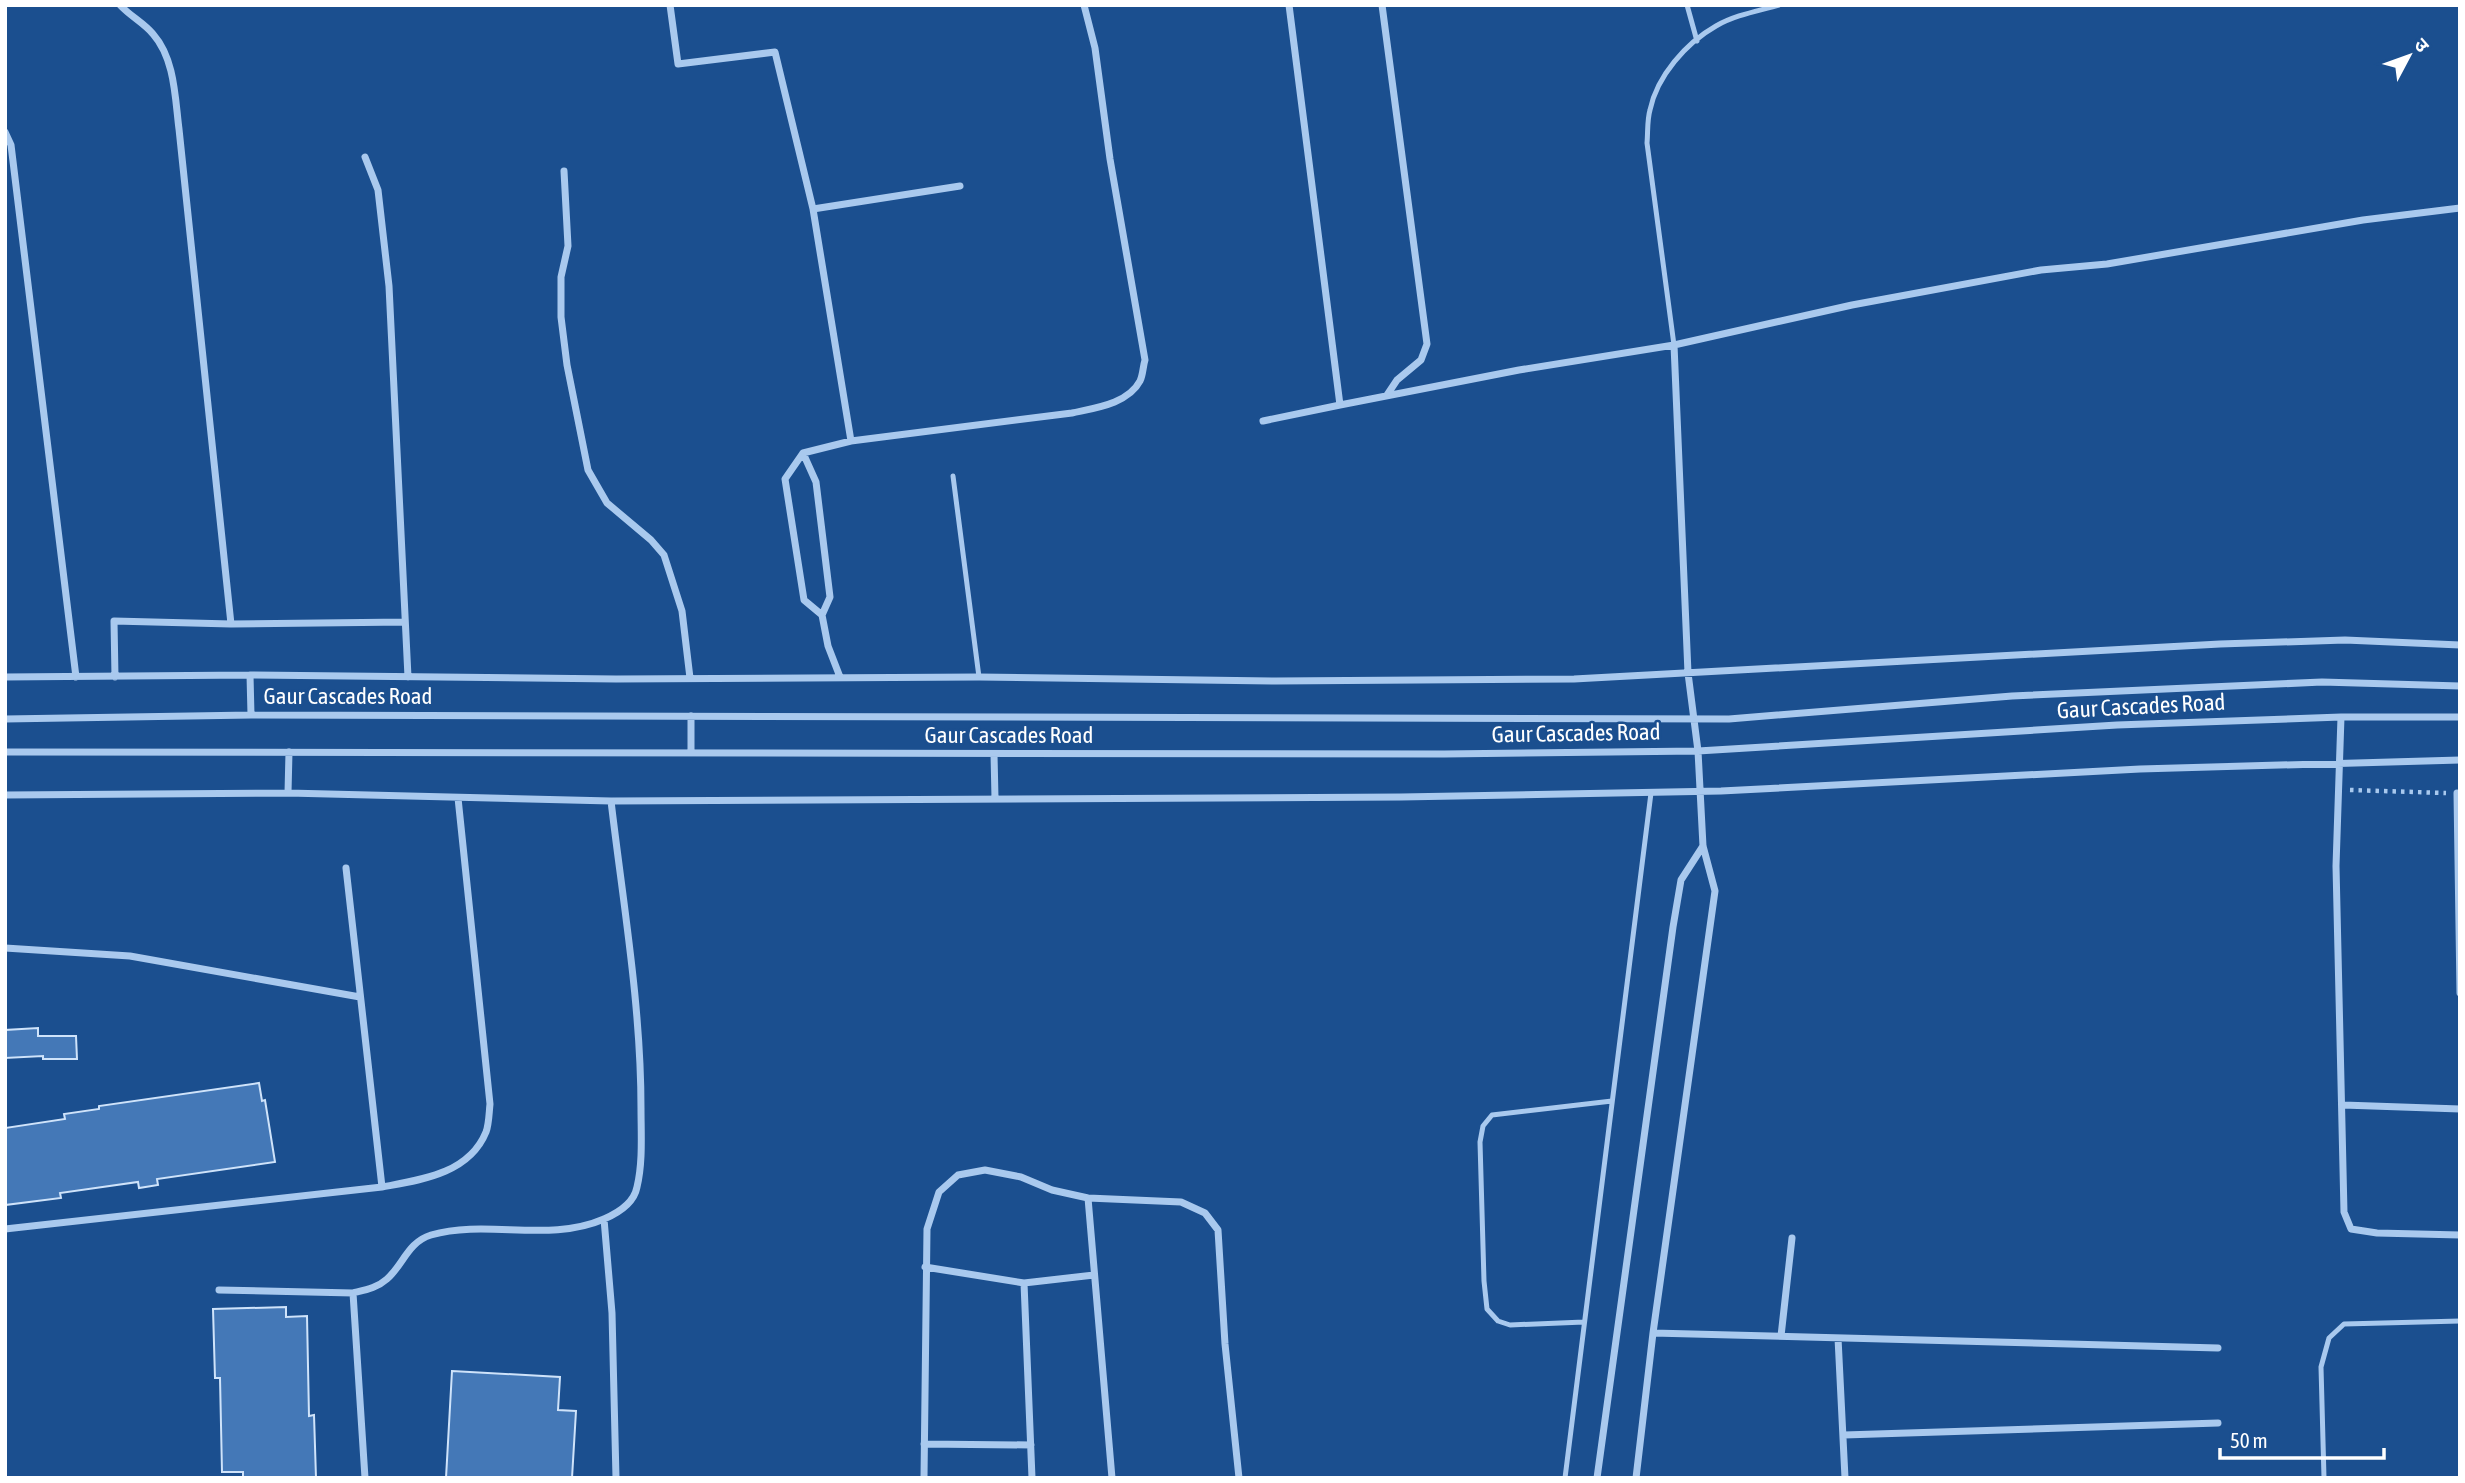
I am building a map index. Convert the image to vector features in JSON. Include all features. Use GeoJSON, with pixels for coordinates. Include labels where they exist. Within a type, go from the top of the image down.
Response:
{"type":"FeatureCollection","features":[{"type":"Feature","properties":{"kind":"street"},"geometry":{"type":"LineString","coordinates":[[120,5],[151,32],[163,47],[170,68],[179,129],[231,624]]}},
{"type":"Feature","properties":{"kind":"street"},"geometry":{"type":"LineString","coordinates":[[670,5],[678,64],[775,52],[813,209],[851,441]]}},
{"type":"Feature","properties":{"kind":"street"},"geometry":{"type":"LineString","coordinates":[[822,615],[804,600],[785,479],[803,453],[851,441],[1102,407],[1128,395],[1140,381],[1144,360],[1110,159],[1095,48],[1084,5]]}},
{"type":"Feature","properties":{"kind":"street"},"geometry":{"type":"LineString","coordinates":[[1289,5],[1340,405]]}},
{"type":"Feature","properties":{"kind":"street"},"geometry":{"type":"LineString","coordinates":[[1382,5],[1427,345],[1421,360],[1397,380],[1387,396]]}},
{"type":"Feature","properties":{"kind":"street"},"geometry":{"type":"LineString","coordinates":[[5,132],[13,159],[76,677]]}},
{"type":"Feature","properties":{"kind":"street"},"geometry":{"type":"LineString","coordinates":[[365,157],[378,190],[388,286],[408,677]]}},
{"type":"Feature","properties":{"kind":"street"},"geometry":{"type":"LineString","coordinates":[[564,170],[568,246],[561,277],[561,317],[567,365],[588,470],[607,503],[652,540],[664,555],[682,611],[690,678]]}},
{"type":"Feature","properties":{"kind":"street"},"geometry":{"type":"LineString","coordinates":[[813,209],[960,186]]}},
{"type":"Feature","properties":{"kind":"street"},"geometry":{"type":"LineString","coordinates":[[1263,421],[1519,370],[1674,345],[1852,305],[2041,270],[2107,264],[2363,220],[2460,208]]}},
{"type":"Feature","properties":{"kind":"street"},"geometry":{"type":"LineString","coordinates":[[1636,1478],[1653,1333],[1715,891],[1703,846],[1698,751],[1688,673],[1674,345]]}},
{"type":"Feature","properties":{"kind":"street"},"geometry":{"type":"LineString","coordinates":[[803,453],[817,482],[830,597],[822,615],[828,646],[840,677]]}},
{"type":"Feature","properties":{"kind":"street"},"geometry":{"type":"LineString","coordinates":[[114,677],[114,621],[231,624],[405,622]]}},
{"type":"Feature","properties":{"kind":"street"},"geometry":{"type":"LineString","coordinates":[[5,677],[250,675],[979,677],[1276,681],[1574,680],[2257,642],[2346,640],[2460,645]]}},
{"type":"Feature","properties":{"kind":"street"},"geometry":{"type":"LineString","coordinates":[[250,675],[251,715]]}},
{"type":"Feature","properties":{"kind":"street","name":"Gaur Cascades Road"},"geometry":{"type":"LineString","coordinates":[[5,719],[251,715],[1729,719],[2012,696],[2322,682],[2460,687]]}},
{"type":"Feature","properties":{"kind":"street"},"geometry":{"type":"LineString","coordinates":[[691,716],[691,754]]}},
{"type":"Feature","properties":{"kind":"street"},"geometry":{"type":"LineString","coordinates":[[2341,717],[2336,866],[2344,1212],[2351,1229],[2377,1233],[2460,1235]]}},
{"type":"Feature","properties":{"kind":"street","name":"Gaur Cascades Road"},"geometry":{"type":"LineString","coordinates":[[5,752],[1444,754],[1698,751],[2117,724],[2341,717],[2460,717]]}},
{"type":"Feature","properties":{"kind":"street"},"geometry":{"type":"LineString","coordinates":[[288,793],[289,752]]}},
{"type":"Feature","properties":{"kind":"street"},"geometry":{"type":"LineString","coordinates":[[994,754],[995,798]]}},
{"type":"Feature","properties":{"kind":"street"},"geometry":{"type":"LineString","coordinates":[[5,795],[288,793],[611,801],[1387,797],[1701,792],[2140,769],[2460,760]]}},
{"type":"Feature","properties":{"kind":"street"},"geometry":{"type":"LineString","coordinates":[[2457,793],[2460,993]]}},
{"type":"Feature","properties":{"kind":"street"},"geometry":{"type":"LineString","coordinates":[[5,1229],[382,1187],[429,1179],[455,1167],[474,1151],[486,1131],[490,1104],[458,799]]}},
{"type":"Feature","properties":{"kind":"street"},"geometry":{"type":"LineString","coordinates":[[219,1290],[353,1293],[372,1288],[387,1279],[411,1247],[428,1236],[462,1230],[573,1229],[604,1219],[626,1207],[637,1190],[641,1157],[641,1064],[611,801]]}},
{"type":"Feature","properties":{"kind":"street"},"geometry":{"type":"LineString","coordinates":[[1597,1478],[1673,927],[1681,880],[1703,846]]}},
{"type":"Feature","properties":{"kind":"street"},"geometry":{"type":"LineString","coordinates":[[346,867],[382,1187]]}},
{"type":"Feature","properties":{"kind":"street"},"geometry":{"type":"LineString","coordinates":[[5,948],[130,956],[360,997]]}},
{"type":"Feature","properties":{"kind":"street"},"geometry":{"type":"LineString","coordinates":[[2343,1105],[2460,1109]]}},
{"type":"Feature","properties":{"kind":"street"},"geometry":{"type":"LineString","coordinates":[[924,1478],[927,1229],[939,1192],[958,1175],[985,1170],[1021,1177],[1052,1191],[1087,1198],[1181,1202],[1205,1213],[1218,1230],[1225,1344],[1239,1478]]}},
{"type":"Feature","properties":{"kind":"street"},"geometry":{"type":"LineString","coordinates":[[1087,1198],[1112,1478]]}},
{"type":"Feature","properties":{"kind":"street"},"geometry":{"type":"LineString","coordinates":[[604,1219],[612,1312],[616,1478]]}},
{"type":"Feature","properties":{"kind":"street"},"geometry":{"type":"LineString","coordinates":[[1781,1336],[1792,1238]]}},
{"type":"Feature","properties":{"kind":"street"},"geometry":{"type":"LineString","coordinates":[[925,1267],[1024,1283],[1094,1275]]}},
{"type":"Feature","properties":{"kind":"street"},"geometry":{"type":"LineString","coordinates":[[1024,1283],[1032,1478]]}},
{"type":"Feature","properties":{"kind":"street"},"geometry":{"type":"LineString","coordinates":[[353,1293],[365,1478]]}},
{"type":"Feature","properties":{"kind":"street"},"geometry":{"type":"LineString","coordinates":[[1653,1333],[2218,1348]]}},
{"type":"Feature","properties":{"kind":"street"},"geometry":{"type":"LineString","coordinates":[[1838,1338],[1845,1478]]}},
{"type":"Feature","properties":{"kind":"street"},"geometry":{"type":"LineString","coordinates":[[1844,1435],[2218,1423]]}},
{"type":"Feature","properties":{"kind":"street"},"geometry":{"type":"LineString","coordinates":[[924,1444],[1031,1445]]}},
{"type":"Feature","properties":{"kind":"lane"},"geometry":{"type":"LineString","coordinates":[[1687,5],[1697,41]]}},
{"type":"Feature","properties":{"kind":"lane"},"geometry":{"type":"LineString","coordinates":[[1674,345],[1647,143],[1650,110],[1661,82],[1675,60],[1697,41],[1716,26],[1741,15],[1779,5]]}},
{"type":"Feature","properties":{"kind":"lane"},"geometry":{"type":"LineString","coordinates":[[953,475],[979,677]]}},
{"type":"Feature","properties":{"kind":"lane"},"geometry":{"type":"LineString","coordinates":[[1564,1478],[1651,793]]}},
{"type":"Feature","properties":{"kind":"lane"},"geometry":{"type":"LineString","coordinates":[[1584,1322],[1510,1325],[1498,1321],[1487,1309],[1480,1142],[1483,1126],[1492,1115],[1612,1101]]}},
{"type":"Feature","properties":{"kind":"lane"},"geometry":{"type":"LineString","coordinates":[[2324,1478],[2321,1367],[2329,1338],[2344,1324],[2460,1321]]}},
{"type":"Feature","properties":{"kind":"path"},"geometry":{"type":"LineString","coordinates":[[2350,801],[2350,789],[2457,793]]}},
{"type":"Feature","properties":{"kind":"building"},"geometry":{"type":"Polygon","coordinates":[[[38,1028],[38,1036],[76,1036],[77,1059],[43,1059],[43,1056],[5,1058],[5,1030],[38,1028]]]}},
{"type":"Feature","properties":{"kind":"building"},"geometry":{"type":"Polygon","coordinates":[[[259,1083],[262,1101],[265,1100],[275,1162],[157,1179],[158,1185],[139,1188],[138,1182],[60,1193],[61,1198],[5,1205],[5,1128],[65,1119],[64,1114],[99,1109],[99,1106],[259,1083]]]}},
{"type":"Feature","properties":{"kind":"building"},"geometry":{"type":"Polygon","coordinates":[[[286,1307],[286,1317],[307,1316],[309,1416],[314,1415],[316,1478],[243,1478],[243,1472],[222,1472],[220,1378],[215,1378],[213,1309],[286,1307]]]}},
{"type":"Feature","properties":{"kind":"building"},"geometry":{"type":"Polygon","coordinates":[[[452,1371],[560,1377],[558,1410],[576,1411],[572,1478],[446,1478],[452,1371]]]}}]}
